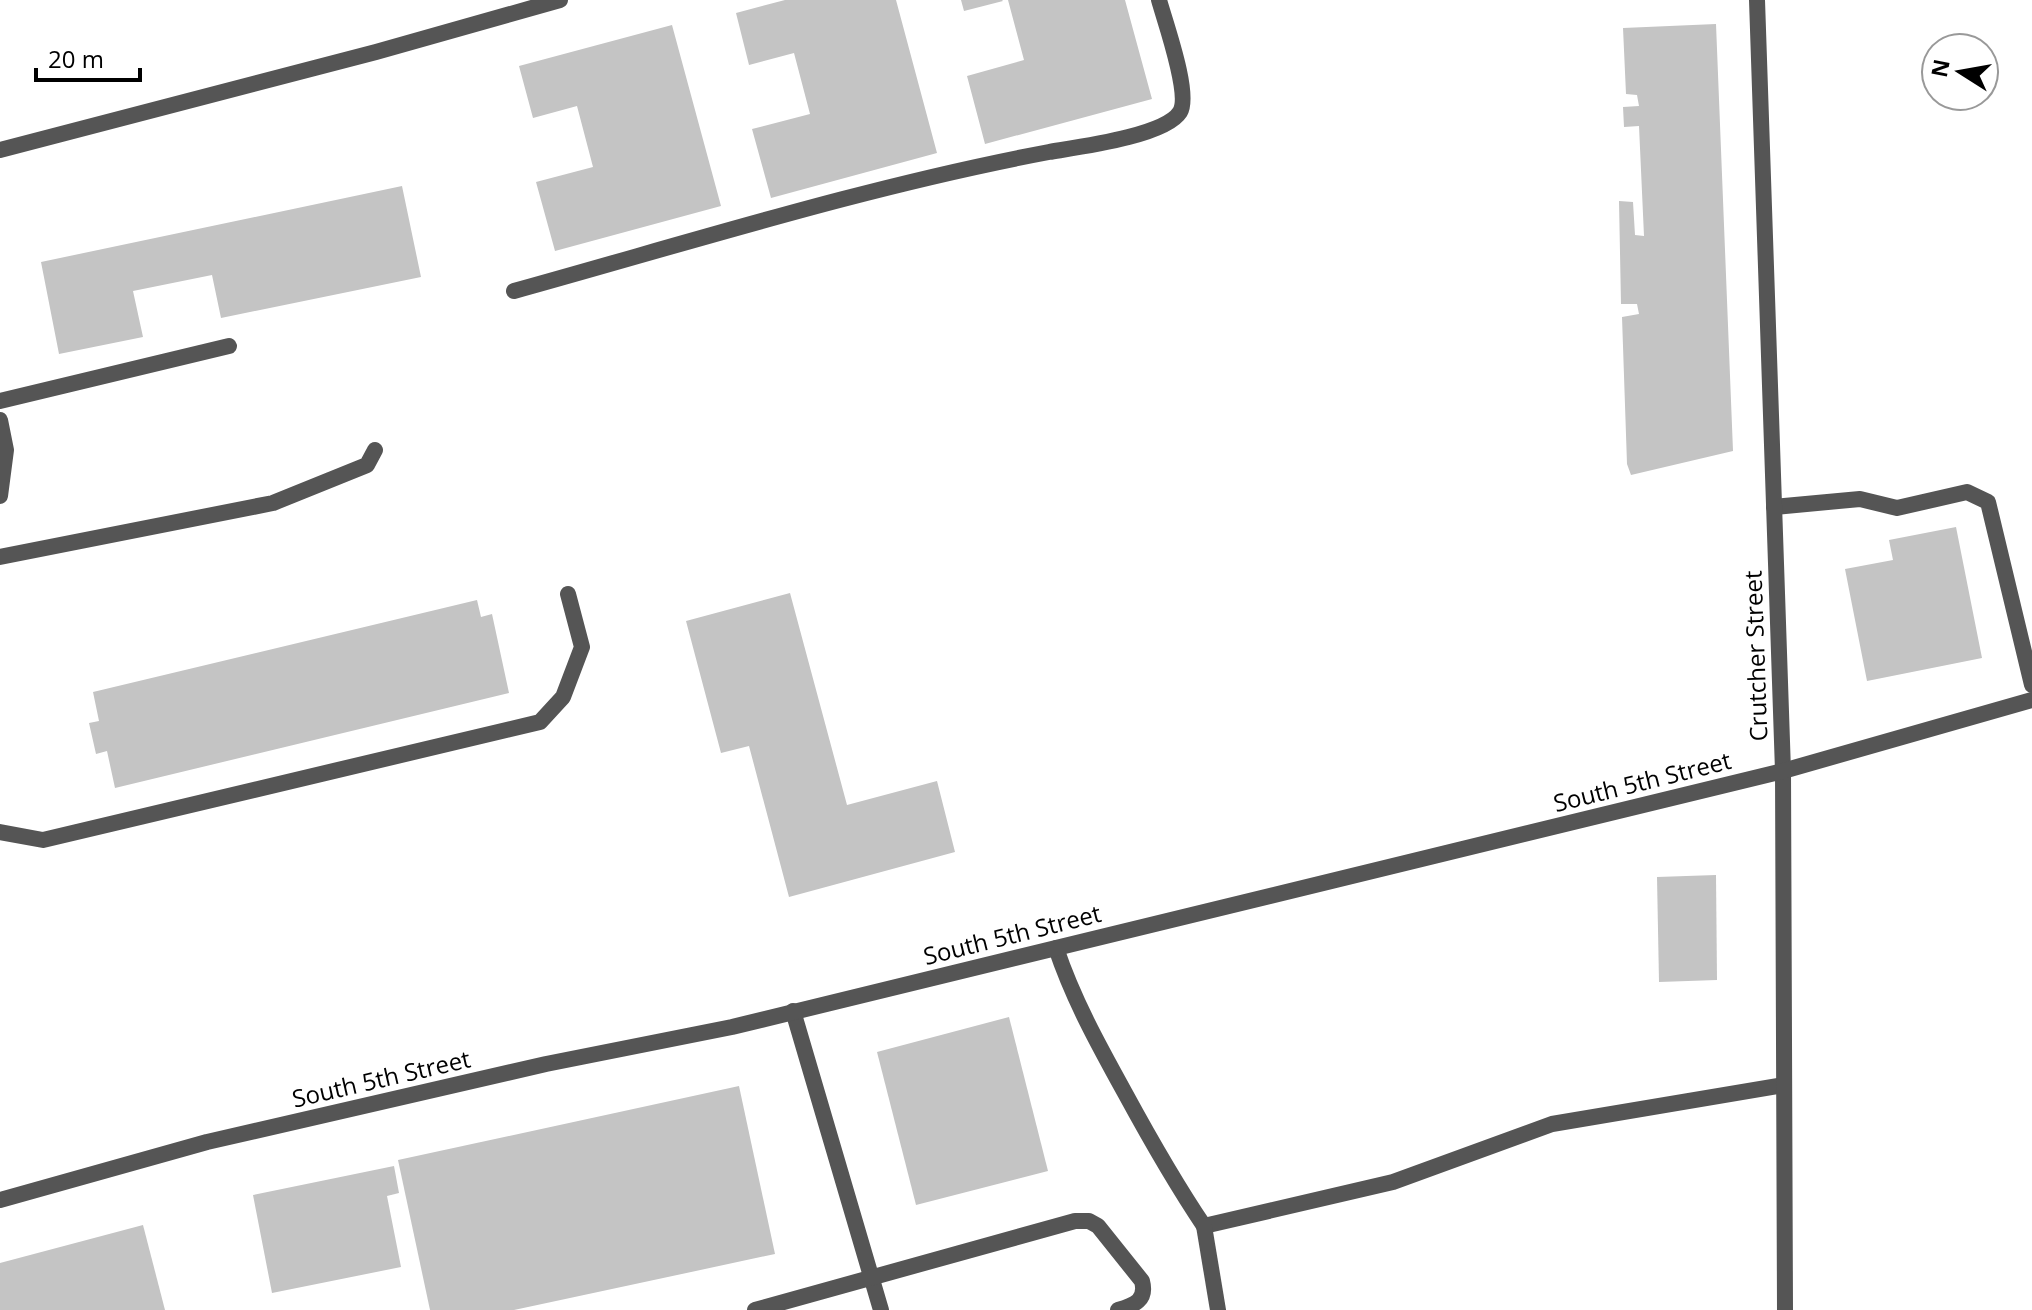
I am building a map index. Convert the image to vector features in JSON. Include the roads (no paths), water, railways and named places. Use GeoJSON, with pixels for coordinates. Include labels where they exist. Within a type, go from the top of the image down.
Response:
{"type":"FeatureCollection","features":[{"type":"Feature","properties":{"kind":"street"},"geometry":{"type":"LineString","coordinates":[[0,150],[376,52],[560,0]]}},
{"type":"Feature","properties":{"kind":"street"},"geometry":{"type":"LineString","coordinates":[[514,291],[949,171],[1101,143],[1161,128],[1181,111],[1185,93],[1159,0]]}},
{"type":"Feature","properties":{"kind":"street","name":"Crutcher Street"},"geometry":{"type":"LineString","coordinates":[[1757,0],[1783,771],[1785,1310]]}},
{"type":"Feature","properties":{"kind":"street"},"geometry":{"type":"LineString","coordinates":[[0,401],[229,346]]}},
{"type":"Feature","properties":{"kind":"street"},"geometry":{"type":"LineString","coordinates":[[0,420],[6,450],[0,496]]}},
{"type":"Feature","properties":{"kind":"street"},"geometry":{"type":"LineString","coordinates":[[0,557],[273,503],[367,465],[375,450]]}},
{"type":"Feature","properties":{"kind":"street"},"geometry":{"type":"LineString","coordinates":[[1774,507],[1860,499],[1897,508],[1967,492],[1988,502],[2032,685]]}},
{"type":"Feature","properties":{"kind":"street"},"geometry":{"type":"LineString","coordinates":[[0,832],[43,840],[540,722],[563,697],[582,647],[568,594]]}},
{"type":"Feature","properties":{"kind":"street","name":"South 5th Street"},"geometry":{"type":"LineString","coordinates":[[0,1200],[207,1142],[546,1064],[732,1027],[1783,771],[2032,700]]}},
{"type":"Feature","properties":{"kind":"street"},"geometry":{"type":"LineString","coordinates":[[1056,948],[1066,978],[1100,1047],[1171,1176],[1204,1226],[1218,1310]]}},
{"type":"Feature","properties":{"kind":"street"},"geometry":{"type":"LineString","coordinates":[[793,1011],[881,1310]]}},
{"type":"Feature","properties":{"kind":"street"},"geometry":{"type":"LineString","coordinates":[[1204,1226],[1393,1182],[1552,1124],[1784,1085]]}},
{"type":"Feature","properties":{"kind":"street"},"geometry":{"type":"LineString","coordinates":[[755,1310],[1075,1221],[1089,1221],[1098,1226],[1142,1281],[1142,1298],[1135,1305],[1118,1310]]}}]}
